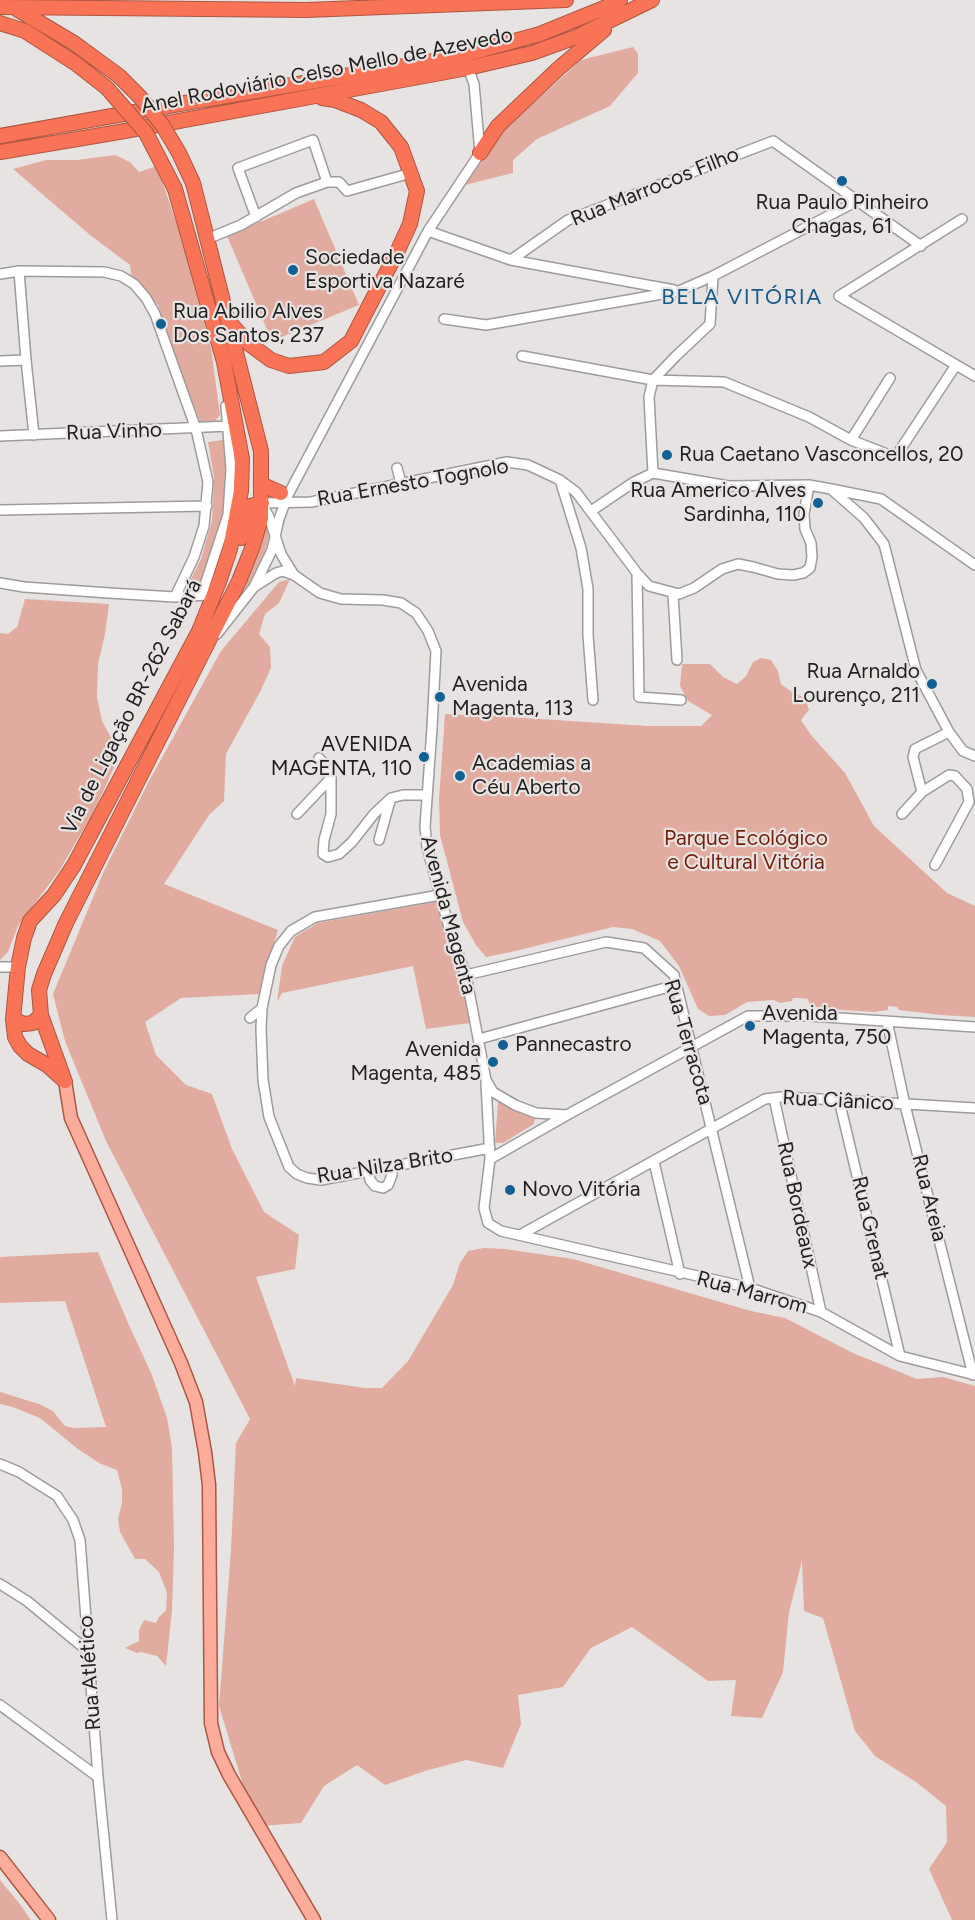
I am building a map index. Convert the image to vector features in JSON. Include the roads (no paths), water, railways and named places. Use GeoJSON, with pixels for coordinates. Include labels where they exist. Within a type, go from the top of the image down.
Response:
{"type":"FeatureCollection","features":[{"type":"Feature","properties":{"kind":"highway","name":"Anel Rodoviário Celso Mello de Azevedo"},"geometry":{"type":"LineString","coordinates":[[6,7],[80,4],[306,10],[566,0]]}},
{"type":"Feature","properties":{"kind":"highway"},"geometry":{"type":"LineString","coordinates":[[0,136],[452,58],[540,34],[620,0]]}},
{"type":"Feature","properties":{"kind":"highway","name":"Anel Rodoviário Celso Mello de Azevedo"},"geometry":{"type":"LineString","coordinates":[[0,152],[468,68],[532,53],[576,38],[652,0]]}},
{"type":"Feature","properties":{"kind":"highway","name":"Via de Ligação BR-262 Sabará"},"geometry":{"type":"LineString","coordinates":[[6,7],[75,43],[119,76],[140,97],[163,126],[179,153],[193,183],[230,322],[261,452],[261,519],[239,581],[63,931],[44,974],[39,990],[41,1015],[64,1081]]}},
{"type":"Feature","properties":{"kind":"highway"},"geometry":{"type":"LineString","coordinates":[[480,153],[498,126],[559,68],[617,19]]}},
{"type":"Feature","properties":{"kind":"highway","name":"Via de Ligação BR-262 Sabará"},"geometry":{"type":"LineString","coordinates":[[0,23],[25,31],[75,63],[107,88],[146,133],[175,189],[224,362],[237,427],[242,470],[237,520],[199,631],[74,865],[54,895],[30,921],[18,967],[15,1037],[28,1054],[47,1065],[64,1081]]}},
{"type":"Feature","properties":{"kind":"highway"},"geometry":{"type":"LineString","coordinates":[[230,322],[248,344],[271,360],[289,366],[324,362],[351,341],[410,224],[417,191],[401,147],[381,122],[361,110],[335,100],[311,96]]}},
{"type":"Feature","properties":{"kind":"highway"},"geometry":{"type":"LineString","coordinates":[[261,484],[283,498]]}},
{"type":"Feature","properties":{"kind":"highway"},"geometry":{"type":"LineString","coordinates":[[212,590],[237,547],[250,507],[252,504],[262,503]]}},
{"type":"Feature","properties":{"kind":"highway"},"geometry":{"type":"LineString","coordinates":[[14,1019],[24,1024],[33,1023],[41,1015]]}},
{"type":"Feature","properties":{"kind":"main road"},"geometry":{"type":"LineString","coordinates":[[64,1081],[71,1118],[181,1363],[196,1402],[209,1485],[211,1723],[218,1752],[229,1775],[314,1920]]}},
{"type":"Feature","properties":{"kind":"main road"},"geometry":{"type":"LineString","coordinates":[[0,1857],[49,1920]]}},
{"type":"Feature","properties":{"kind":"street"},"geometry":{"type":"LineString","coordinates":[[254,587],[272,550],[283,498],[294,483],[428,231],[480,153],[474,84],[468,68]]}},
{"type":"Feature","properties":{"kind":"street"},"geometry":{"type":"LineString","coordinates":[[256,217],[238,168],[313,140],[327,182]]}},
{"type":"Feature","properties":{"kind":"street","name":"Rua Marrocos Filho"},"geometry":{"type":"LineString","coordinates":[[511,260],[568,220],[773,141],[857,201]]}},
{"type":"Feature","properties":{"kind":"street"},"geometry":{"type":"LineString","coordinates":[[207,239],[256,217],[296,193],[327,182],[339,182],[347,191],[411,173]]}},
{"type":"Feature","properties":{"kind":"street"},"geometry":{"type":"LineString","coordinates":[[444,319],[486,325],[679,291],[713,276],[857,201],[921,246]]}},
{"type":"Feature","properties":{"kind":"street"},"geometry":{"type":"LineString","coordinates":[[962,219],[839,296],[975,376]]}},
{"type":"Feature","properties":{"kind":"street"},"geometry":{"type":"LineString","coordinates":[[428,231],[511,260],[679,291]]}},
{"type":"Feature","properties":{"kind":"street"},"geometry":{"type":"LineString","coordinates":[[19,272],[34,435]]}},
{"type":"Feature","properties":{"kind":"street"},"geometry":{"type":"LineString","coordinates":[[0,274],[104,272],[121,276],[134,284],[146,298],[155,314],[196,429],[207,482],[204,526],[194,557],[175,597]]}},
{"type":"Feature","properties":{"kind":"street"},"geometry":{"type":"LineString","coordinates":[[653,473],[649,397],[653,380],[710,324],[713,276]]}},
{"type":"Feature","properties":{"kind":"street"},"geometry":{"type":"LineString","coordinates":[[522,356],[653,380],[724,382],[809,417],[851,440],[887,454]]}},
{"type":"Feature","properties":{"kind":"street"},"geometry":{"type":"LineString","coordinates":[[0,361],[26,360]]}},
{"type":"Feature","properties":{"kind":"street","name":"Via de Ligação BR-262 Sabará"},"geometry":{"type":"LineString","coordinates":[[212,590],[228,515],[231,469],[229,426],[224,390],[224,362]]}},
{"type":"Feature","properties":{"kind":"street"},"geometry":{"type":"LineString","coordinates":[[900,450],[956,365]]}},
{"type":"Feature","properties":{"kind":"street"},"geometry":{"type":"LineString","coordinates":[[851,440],[890,378]]}},
{"type":"Feature","properties":{"kind":"street","name":"Rua Vinho"},"geometry":{"type":"LineString","coordinates":[[0,436],[229,426]]}},
{"type":"Feature","properties":{"kind":"street","name":"Rua Ernesto Tognolo"},"geometry":{"type":"LineString","coordinates":[[262,503],[283,498],[311,502],[507,462],[528,465],[560,480],[576,492],[649,586],[673,594]]}},
{"type":"Feature","properties":{"kind":"street"},"geometry":{"type":"LineString","coordinates":[[397,468],[401,483]]}},
{"type":"Feature","properties":{"kind":"street"},"geometry":{"type":"LineString","coordinates":[[591,511],[634,482],[653,473],[729,486],[809,485],[881,499],[975,565]]}},
{"type":"Feature","properties":{"kind":"street"},"geometry":{"type":"LineString","coordinates":[[560,480],[581,548],[588,589],[588,635],[593,700]]}},
{"type":"Feature","properties":{"kind":"street"},"geometry":{"type":"LineString","coordinates":[[677,660],[673,594],[694,588],[722,569],[738,564],[778,574],[793,575],[803,573],[810,568],[811,543],[804,514],[809,485]]}},
{"type":"Feature","properties":{"kind":"street"},"geometry":{"type":"LineString","coordinates":[[831,489],[864,518],[884,544],[916,670],[949,732],[963,751],[975,756]]}},
{"type":"Feature","properties":{"kind":"street","name":"Avenida Magenta"},"geometry":{"type":"LineString","coordinates":[[262,503],[270,517],[281,554],[294,574],[320,593],[341,599],[401,603],[416,613],[428,631],[436,651],[426,795],[427,847],[450,932],[466,975],[479,1039],[486,1080],[490,1159]]}},
{"type":"Feature","properties":{"kind":"street"},"geometry":{"type":"LineString","coordinates":[[0,510],[207,506]]}},
{"type":"Feature","properties":{"kind":"street"},"geometry":{"type":"LineString","coordinates":[[254,587],[276,573],[283,571],[294,574]]}},
{"type":"Feature","properties":{"kind":"street"},"geometry":{"type":"LineString","coordinates":[[637,573],[639,697],[681,700]]}},
{"type":"Feature","properties":{"kind":"street"},"geometry":{"type":"LineString","coordinates":[[0,583],[34,588],[175,597],[212,590]]}},
{"type":"Feature","properties":{"kind":"street","name":"Via de Ligação BR-262 Sabará"},"geometry":{"type":"LineString","coordinates":[[208,645],[254,587]]}},
{"type":"Feature","properties":{"kind":"street"},"geometry":{"type":"LineString","coordinates":[[922,792],[913,757],[915,749],[949,732]]}},
{"type":"Feature","properties":{"kind":"street"},"geometry":{"type":"LineString","coordinates":[[319,758],[327,767],[331,778],[331,814],[323,854],[328,857],[339,854],[352,842],[374,814],[391,798],[403,795],[426,795]]}},
{"type":"Feature","properties":{"kind":"street"},"geometry":{"type":"LineString","coordinates":[[902,814],[922,792],[949,775],[955,776],[967,789],[969,802],[935,865]]}},
{"type":"Feature","properties":{"kind":"street"},"geometry":{"type":"LineString","coordinates":[[297,814],[331,778]]}},
{"type":"Feature","properties":{"kind":"street"},"geometry":{"type":"LineString","coordinates":[[379,840],[391,798]]}},
{"type":"Feature","properties":{"kind":"street","name":"Rua Nilza Brito"},"geometry":{"type":"LineString","coordinates":[[440,895],[315,917],[291,932],[279,946],[262,1008],[263,1080],[269,1117],[289,1167],[297,1174],[321,1180],[490,1148]]}},
{"type":"Feature","properties":{"kind":"street","name":"Rua Terracota"},"geometry":{"type":"LineString","coordinates":[[466,975],[606,942],[644,948],[674,975],[750,1288]]}},
{"type":"Feature","properties":{"kind":"street"},"geometry":{"type":"LineString","coordinates":[[0,967],[18,967]]}},
{"type":"Feature","properties":{"kind":"street"},"geometry":{"type":"LineString","coordinates":[[479,1039],[676,986]]}},
{"type":"Feature","properties":{"kind":"street"},"geometry":{"type":"LineString","coordinates":[[250,1018],[262,1008]]}},
{"type":"Feature","properties":{"kind":"street"},"geometry":{"type":"LineString","coordinates":[[490,1159],[748,1016],[809,1016],[975,1027]]}},
{"type":"Feature","properties":{"kind":"street","name":"Rua Areia"},"geometry":{"type":"LineString","coordinates":[[887,1021],[905,1105],[974,1375]]}},
{"type":"Feature","properties":{"kind":"street"},"geometry":{"type":"LineString","coordinates":[[486,1080],[493,1092],[515,1105],[536,1113],[567,1115]]}},
{"type":"Feature","properties":{"kind":"street","name":"Rua Bordeaux"},"geometry":{"type":"LineString","coordinates":[[774,1098],[821,1312]]}},
{"type":"Feature","properties":{"kind":"street","name":"Rua Ciânico"},"geometry":{"type":"LineString","coordinates":[[520,1235],[765,1099],[839,1100],[975,1108]]}},
{"type":"Feature","properties":{"kind":"street","name":"Rua Grenat"},"geometry":{"type":"LineString","coordinates":[[839,1100],[900,1356]]}},
{"type":"Feature","properties":{"kind":"street"},"geometry":{"type":"LineString","coordinates":[[542,1113],[545,1118],[543,1129]]}},
{"type":"Feature","properties":{"kind":"street","name":"Rua Marrom"},"geometry":{"type":"LineString","coordinates":[[490,1159],[484,1209],[488,1223],[501,1232],[750,1288],[821,1312],[900,1356],[974,1375]]}},
{"type":"Feature","properties":{"kind":"street"},"geometry":{"type":"LineString","coordinates":[[654,1162],[680,1274]]}},
{"type":"Feature","properties":{"kind":"street"},"geometry":{"type":"LineString","coordinates":[[368,1170],[370,1180],[375,1186],[383,1188],[388,1185],[392,1167]]}},
{"type":"Feature","properties":{"kind":"street","name":"Rua Atlético"},"geometry":{"type":"LineString","coordinates":[[0,1464],[19,1472],[57,1496],[73,1520],[80,1540],[98,1777],[112,1920]]}},
{"type":"Feature","properties":{"kind":"street"},"geometry":{"type":"LineString","coordinates":[[0,1584],[27,1601],[89,1652]]}},
{"type":"Feature","properties":{"kind":"street"},"geometry":{"type":"LineString","coordinates":[[0,1705],[98,1777]]}},
{"type":"Feature","properties":{"kind":"place","name":"Rua Paulo Pinheiro Chagas, 61"},"geometry":{"type":"Point","coordinates":[842,181]}},
{"type":"Feature","properties":{"kind":"place","name":"Sociedade Esportiva Nazaré"},"geometry":{"type":"Point","coordinates":[293,270]}},
{"type":"Feature","properties":{"kind":"place","name":"Rua Abilio Alves Dos Santos, 237"},"geometry":{"type":"Point","coordinates":[161,324]}},
{"type":"Feature","properties":{"kind":"place","name":"Rua Caetano Vasconcellos, 20"},"geometry":{"type":"Point","coordinates":[667,455]}},
{"type":"Feature","properties":{"kind":"place","name":"Rua Americo Alves Sardinha, 110"},"geometry":{"type":"Point","coordinates":[818,503]}},
{"type":"Feature","properties":{"kind":"place","name":"Rua Arnaldo Lourenço, 211"},"geometry":{"type":"Point","coordinates":[932,684]}},
{"type":"Feature","properties":{"kind":"place","name":"Avenida Magenta, 113"},"geometry":{"type":"Point","coordinates":[440,697]}},
{"type":"Feature","properties":{"kind":"place","name":"AVENIDA MAGENTA, 110"},"geometry":{"type":"Point","coordinates":[424,757]}},
{"type":"Feature","properties":{"kind":"place","name":"Academias a Céu Aberto"},"geometry":{"type":"Point","coordinates":[460,776]}},
{"type":"Feature","properties":{"kind":"place","name":"Avenida Magenta, 750"},"geometry":{"type":"Point","coordinates":[750,1026]}},
{"type":"Feature","properties":{"kind":"place","name":"Pannecastro"},"geometry":{"type":"Point","coordinates":[503,1045]}},
{"type":"Feature","properties":{"kind":"place","name":"Avenida Magenta, 485"},"geometry":{"type":"Point","coordinates":[493,1062]}},
{"type":"Feature","properties":{"kind":"place","name":"Novo Vitória"},"geometry":{"type":"Point","coordinates":[510,1190]}},
{"type":"Feature","properties":{"kind":"district","name":"BELA VITÓRIA"},"geometry":{"type":"Point","coordinates":[742,298]}},
{"type":"Feature","properties":{"kind":"park label","name":"Parque Ecológico e Cultural Vitória"},"geometry":{"type":"Point","coordinates":[746,851]}}]}
